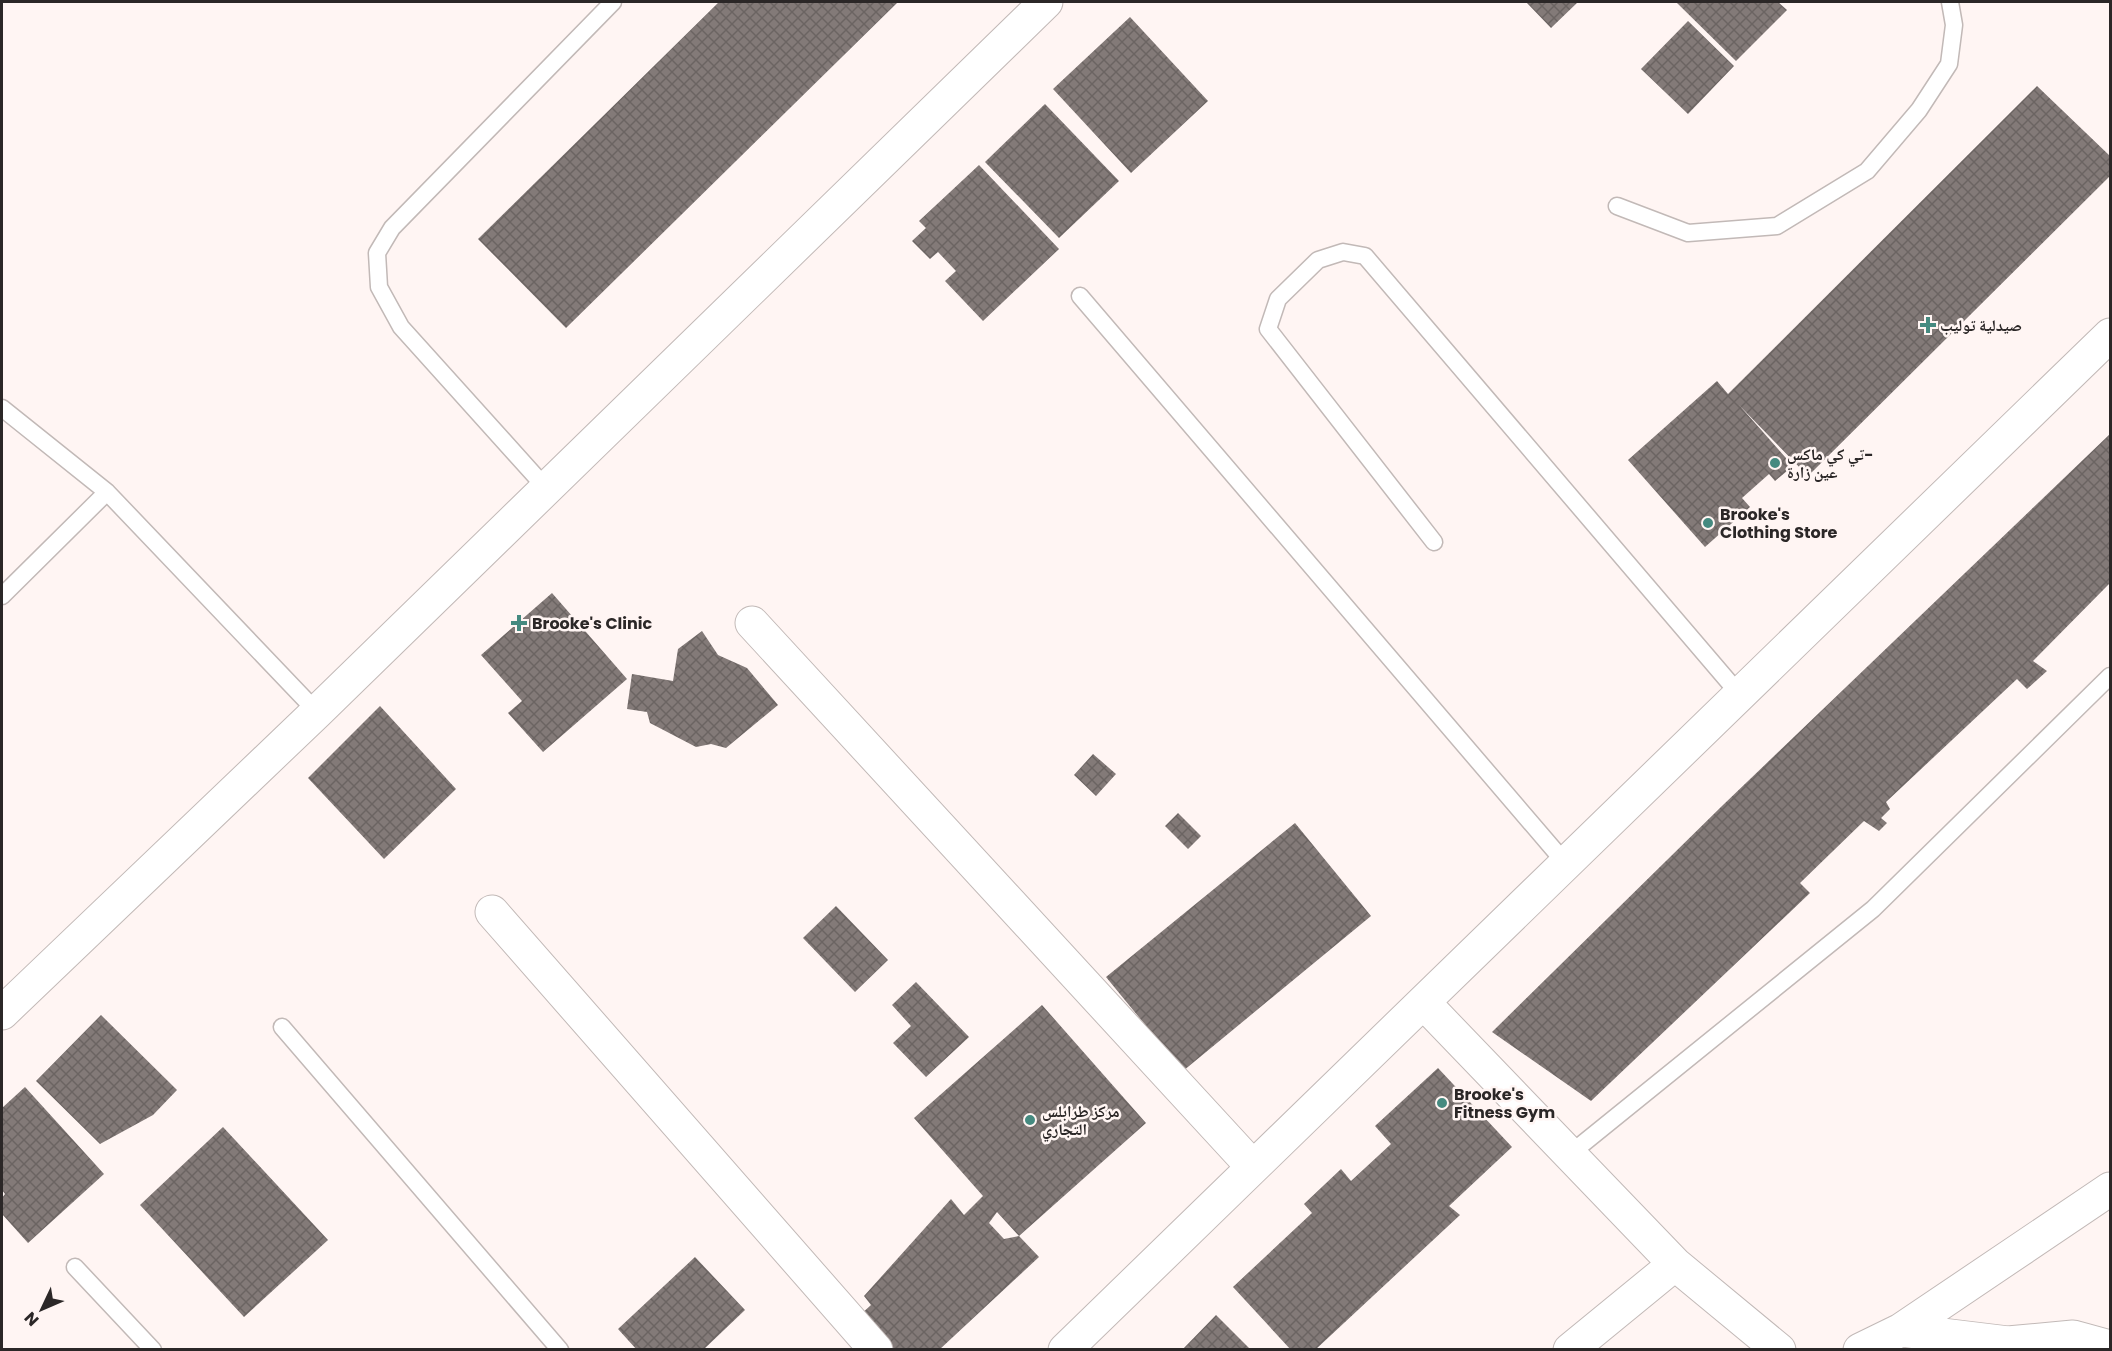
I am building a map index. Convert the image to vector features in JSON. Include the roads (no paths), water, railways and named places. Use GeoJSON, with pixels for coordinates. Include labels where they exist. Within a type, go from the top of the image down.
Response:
{"type":"FeatureCollection","features":[{"type":"Feature","properties":{"kind":"street"},"geometry":{"type":"LineString","coordinates":[[2,1013],[317,712],[1046,2]]}},
{"type":"Feature","properties":{"kind":"street"},"geometry":{"type":"LineString","coordinates":[[1065,1350],[1252,1166],[1567,865],[2110,335]]}},
{"type":"Feature","properties":{"kind":"street"},"geometry":{"type":"LineString","coordinates":[[752,623],[1252,1166]]}},
{"type":"Feature","properties":{"kind":"street"},"geometry":{"type":"LineString","coordinates":[[492,912],[876,1350]]}},
{"type":"Feature","properties":{"kind":"street"},"geometry":{"type":"LineString","coordinates":[[1424,1003],[1676,1264],[1779,1350]]}},
{"type":"Feature","properties":{"kind":"street"},"geometry":{"type":"LineString","coordinates":[[1860,1350],[1901,1330],[2110,1189]]}},
{"type":"Feature","properties":{"kind":"street"},"geometry":{"type":"LineString","coordinates":[[1570,1350],[1676,1264]]}},
{"type":"Feature","properties":{"kind":"street"},"geometry":{"type":"LineString","coordinates":[[1901,1330],[2008,1343],[2073,1338],[2110,1347]]}},
{"type":"Feature","properties":{"kind":"lane"},"geometry":{"type":"LineString","coordinates":[[546,488],[401,327],[379,287],[377,253],[392,228],[612,2]]}},
{"type":"Feature","properties":{"kind":"lane"},"geometry":{"type":"LineString","coordinates":[[1617,206],[1688,233],[1777,226],[1867,171],[1919,110],[1949,64],[1954,25],[1950,2]]}},
{"type":"Feature","properties":{"kind":"lane"},"geometry":{"type":"LineString","coordinates":[[1434,542],[1268,329],[1278,299],[1318,260],[1343,252],[1365,256],[1740,695]]}},
{"type":"Feature","properties":{"kind":"lane"},"geometry":{"type":"LineString","coordinates":[[1080,296],[1567,865]]}},
{"type":"Feature","properties":{"kind":"lane"},"geometry":{"type":"LineString","coordinates":[[2,408],[107,492],[317,712]]}},
{"type":"Feature","properties":{"kind":"lane"},"geometry":{"type":"LineString","coordinates":[[2,596],[107,492]]}},
{"type":"Feature","properties":{"kind":"lane"},"geometry":{"type":"LineString","coordinates":[[1570,1154],[1873,909],[2110,676]]}},
{"type":"Feature","properties":{"kind":"lane"},"geometry":{"type":"LineString","coordinates":[[282,1027],[560,1350]]}},
{"type":"Feature","properties":{"kind":"lane"},"geometry":{"type":"LineString","coordinates":[[75,1267],[153,1350]]}},
{"type":"Feature","properties":{"kind":"place","name":"صيدلية توليب"},"geometry":{"type":"Point","coordinates":[1928,325]}},
{"type":"Feature","properties":{"kind":"place","name":"تي كي ماكس- عين زارة"},"geometry":{"type":"Point","coordinates":[1775,463]}},
{"type":"Feature","properties":{"kind":"place","name":"Brooke's Clothing Store"},"geometry":{"type":"Point","coordinates":[1708,523]}},
{"type":"Feature","properties":{"kind":"place","name":"Brooke's Clinic"},"geometry":{"type":"Point","coordinates":[519,623]}},
{"type":"Feature","properties":{"kind":"place","name":"Brooke's Fitness Gym"},"geometry":{"type":"Point","coordinates":[1442,1103]}},
{"type":"Feature","properties":{"kind":"place","name":"مركز طرابلس التجاري"},"geometry":{"type":"Point","coordinates":[1030,1120]}}]}
